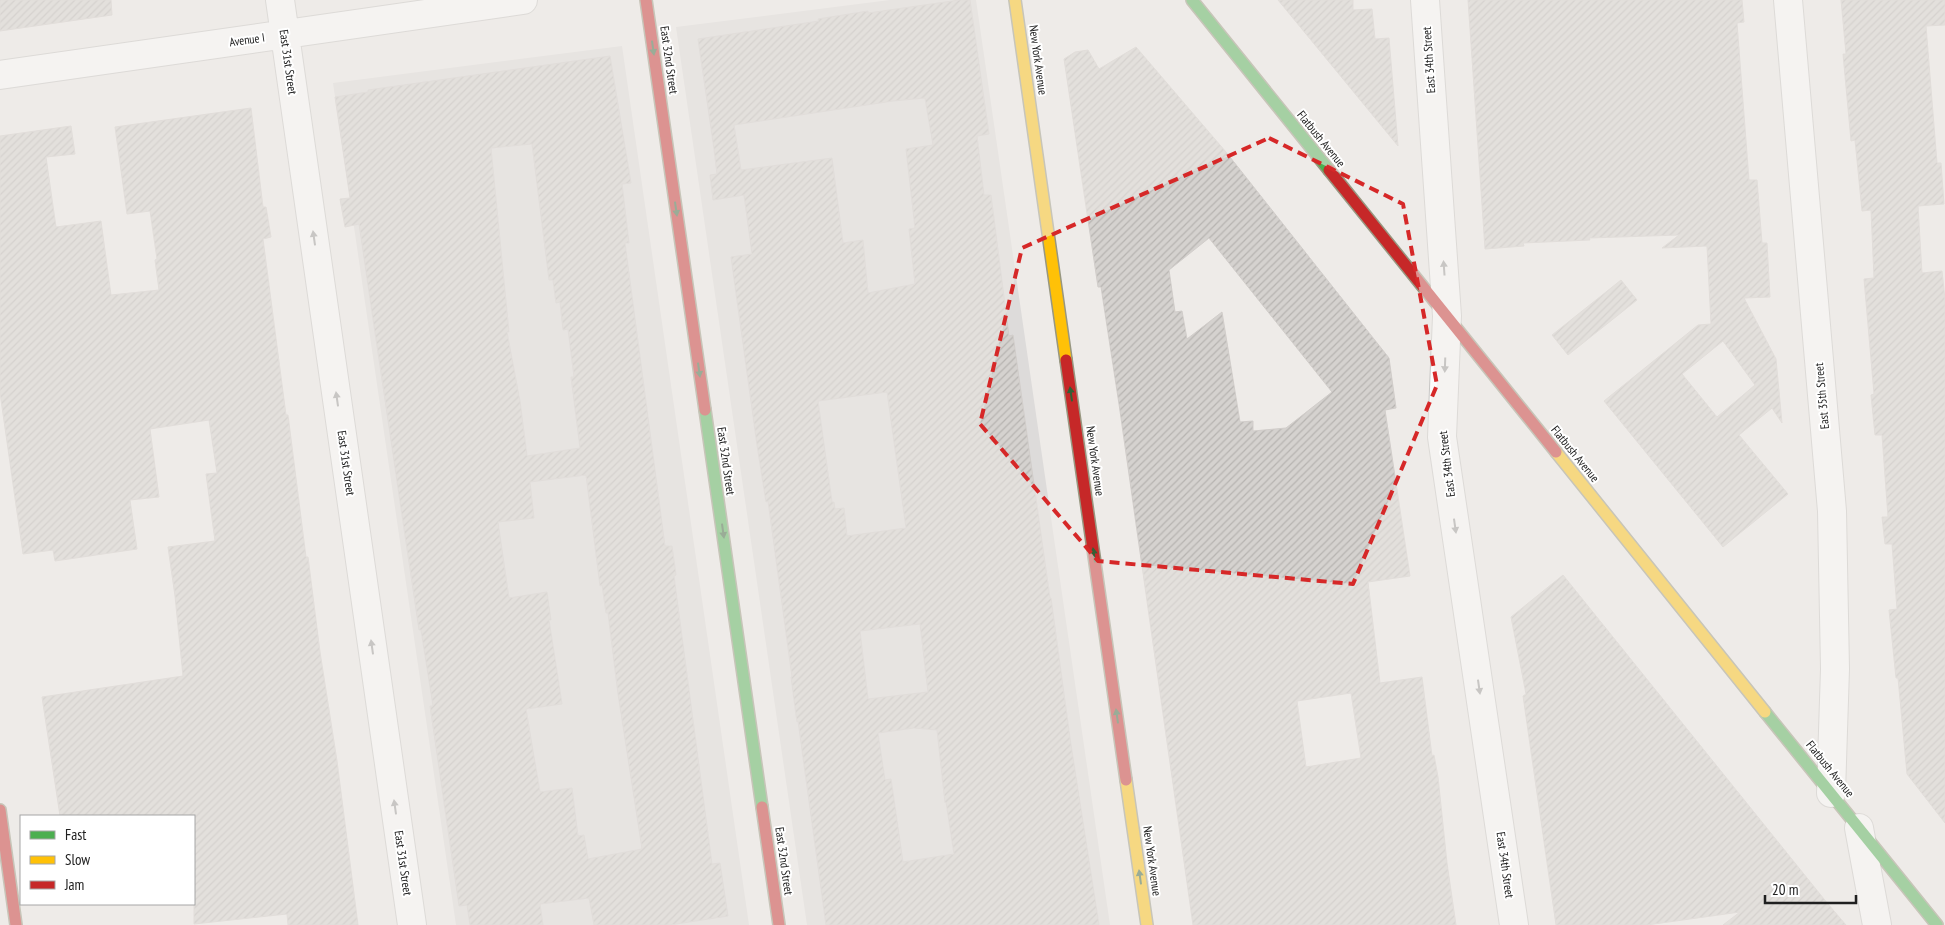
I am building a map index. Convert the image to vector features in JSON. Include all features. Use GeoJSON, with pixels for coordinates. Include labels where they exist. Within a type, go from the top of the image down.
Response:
{"type":"FeatureCollection","features":[{"type":"Feature","properties":{"kind":"street","name":"East 31st Street"},"geometry":{"type":"LineString","coordinates":[[280,0],[412,925]]}},
{"type":"Feature","properties":{"kind":"street","name":"Avenue I"},"geometry":{"type":"LineString","coordinates":[[0,76],[523,0]]}},
{"type":"Feature","properties":{"kind":"street","name":"East 32nd Street"},"geometry":{"type":"LineString","coordinates":[[646,0],[779,925]]}},
{"type":"Feature","properties":{"kind":"street","name":"New York Avenue"},"geometry":{"type":"LineString","coordinates":[[1015,0],[1147,925]]}},
{"type":"Feature","properties":{"kind":"street","name":"Flatbush Avenue"},"geometry":{"type":"LineString","coordinates":[[1192,0],[1937,925]]}},
{"type":"Feature","properties":{"kind":"street","name":"East 34th Street"},"geometry":{"type":"LineString","coordinates":[[1425,0],[1447,316],[1442,437],[1514,925]]}},
{"type":"Feature","properties":{"kind":"street","name":"East 35th Street"},"geometry":{"type":"LineString","coordinates":[[1788,0],[1832,511],[1835,669],[1831,793]]}},
{"type":"Feature","properties":{"kind":"street"},"geometry":{"type":"LineString","coordinates":[[0,810],[16,925]]}},
{"type":"Feature","properties":{"kind":"street"},"geometry":{"type":"LineString","coordinates":[[1859,828],[1877,925]]}},
{"type":"Feature","properties":{"kind":"highlighted area"},"geometry":{"type":"Polygon","coordinates":[[[1269,138],[1403,204],[1437,385],[1353,584],[1098,561],[980,424],[1022,248],[1269,138]]]}},
{"type":"Feature","properties":{"kind":"shaded area"},"geometry":{"type":"Polygon","coordinates":[[[890,0],[976,0],[1110,925],[807,925],[676,27],[890,0]]]}},
{"type":"Feature","properties":{"kind":"shaded area"},"geometry":{"type":"Polygon","coordinates":[[[622,46],[749,925],[456,925],[333,83],[622,46]]]}},
{"type":"Feature","properties":{"kind":"building"},"geometry":{"type":"Polygon","coordinates":[[[0,0],[111,0],[112,15],[0,31],[0,0]]]}},
{"type":"Feature","properties":{"kind":"building"},"geometry":{"type":"Polygon","coordinates":[[[970,0],[989,134],[977,136],[984,195],[991,195],[1009,336],[1013,335],[1070,738],[1099,925],[826,925],[768,501],[766,502],[757,445],[731,257],[752,254],[744,195],[713,200],[710,175],[717,174],[698,39],[819,21],[818,19],[868,11],[868,13],[970,0]],[[925,98],[893,101],[734,125],[741,170],[832,158],[843,243],[863,240],[868,293],[915,284],[909,229],[915,228],[906,149],[933,145],[925,98]],[[887,392],[818,401],[832,502],[834,502],[835,509],[844,508],[847,536],[906,528],[887,392]],[[920,624],[860,631],[868,699],[928,692],[920,624]],[[914,728],[878,733],[885,780],[891,779],[903,862],[954,854],[945,803],[937,730],[914,728]]]}},
{"type":"Feature","properties":{"kind":"building"},"geometry":{"type":"Polygon","coordinates":[[[1278,0],[1353,0],[1353,10],[1372,9],[1375,39],[1389,38],[1398,146],[1278,0]]]}},
{"type":"Feature","properties":{"kind":"building"},"geometry":{"type":"Polygon","coordinates":[[[1468,0],[1742,0],[1744,22],[1737,23],[1749,180],[1757,180],[1762,243],[1767,243],[1770,297],[1744,298],[1776,359],[1782,423],[1772,408],[1739,435],[1788,494],[1723,547],[1604,401],[1698,325],[1711,324],[1707,246],[1662,248],[1679,235],[1589,238],[1590,240],[1523,243],[1524,246],[1485,249],[1468,0]],[[1723,341],[1682,374],[1717,417],[1755,385],[1723,341]]]}},
{"type":"Feature","properties":{"kind":"building"},"geometry":{"type":"Polygon","coordinates":[[[1841,0],[1945,0],[1945,25],[1926,26],[1937,163],[1941,163],[1944,204],[1918,206],[1922,273],[1942,271],[1945,299],[1945,823],[1907,774],[1898,678],[1896,678],[1889,610],[1897,609],[1892,544],[1885,544],[1882,517],[1888,517],[1882,435],[1875,435],[1871,395],[1874,394],[1864,279],[1874,278],[1871,210],[1862,211],[1855,140],[1851,141],[1843,54],[1846,54],[1841,0]]]}},
{"type":"Feature","properties":{"kind":"building"},"geometry":{"type":"Polygon","coordinates":[[[1136,47],[1226,152],[1389,358],[1396,408],[1385,410],[1410,576],[1368,582],[1380,683],[1422,677],[1432,756],[1434,755],[1438,777],[1456,925],[1193,925],[1119,404],[1101,287],[1098,287],[1064,59],[1075,52],[1088,50],[1099,69],[1136,47]],[[1209,238],[1169,270],[1175,312],[1182,311],[1187,339],[1222,312],[1240,422],[1253,421],[1253,431],[1286,428],[1332,392],[1209,238]],[[1351,693],[1297,701],[1306,767],[1361,758],[1351,693]]]}},
{"type":"Feature","properties":{"kind":"building"},"geometry":{"type":"Polygon","coordinates":[[[610,56],[631,183],[622,184],[629,243],[625,243],[665,546],[672,546],[676,575],[674,576],[712,864],[720,863],[728,916],[670,925],[594,925],[589,898],[540,904],[543,925],[470,925],[467,905],[459,906],[430,706],[433,706],[421,630],[419,630],[359,224],[345,227],[340,199],[350,198],[335,97],[368,92],[368,90],[610,56]],[[532,144],[491,148],[509,332],[507,332],[520,401],[527,456],[580,448],[571,377],[574,377],[568,329],[563,330],[560,302],[556,303],[553,280],[549,280],[532,144]],[[586,475],[530,482],[534,518],[498,522],[509,598],[547,592],[551,620],[549,620],[562,704],[526,709],[540,792],[572,788],[578,836],[584,835],[588,859],[642,849],[618,694],[608,613],[606,613],[602,585],[600,586],[586,475]]]}},
{"type":"Feature","properties":{"kind":"building"},"geometry":{"type":"Polygon","coordinates":[[[251,108],[263,207],[266,207],[271,237],[263,239],[286,415],[288,415],[306,557],[308,557],[337,761],[358,925],[288,925],[287,914],[194,924],[195,815],[60,815],[42,697],[183,676],[168,547],[215,541],[206,474],[217,473],[209,420],[150,429],[159,497],[130,500],[137,549],[55,561],[53,550],[23,554],[0,393],[0,136],[71,126],[75,154],[46,157],[56,227],[101,221],[111,295],[159,290],[155,260],[157,259],[150,211],[127,214],[115,127],[251,108]]]}},
{"type":"Feature","properties":{"kind":"building"},"geometry":{"type":"Polygon","coordinates":[[[1621,280],[1637,300],[1568,355],[1552,335],[1621,280]]]}},
{"type":"Feature","properties":{"kind":"building"},"geometry":{"type":"Polygon","coordinates":[[[1563,575],[1846,925],[1723,925],[1740,912],[1647,925],[1556,925],[1523,696],[1526,694],[1511,617],[1563,575]]]}},
{"type":"Feature","properties":{"kind":"traffic: fast"},"geometry":{"type":"LineString","coordinates":[[1192,0],[1329,170]]}},
{"type":"Feature","properties":{"kind":"traffic: fast"},"geometry":{"type":"LineString","coordinates":[[705,410],[762,807]]}},
{"type":"Feature","properties":{"kind":"traffic: fast"},"geometry":{"type":"LineString","coordinates":[[1765,712],[1937,925]]}},
{"type":"Feature","properties":{"kind":"traffic: slow"},"geometry":{"type":"LineString","coordinates":[[1015,0],[1066,360]]}},
{"type":"Feature","properties":{"kind":"traffic: slow"},"geometry":{"type":"LineString","coordinates":[[1556,452],[1765,712]]}},
{"type":"Feature","properties":{"kind":"traffic: slow"},"geometry":{"type":"LineString","coordinates":[[1126,780],[1147,925]]}},
{"type":"Feature","properties":{"kind":"traffic: jam"},"geometry":{"type":"LineString","coordinates":[[646,0],[705,410]]}},
{"type":"Feature","properties":{"kind":"traffic: jam"},"geometry":{"type":"LineString","coordinates":[[1329,170],[1556,452]]}},
{"type":"Feature","properties":{"kind":"traffic: jam"},"geometry":{"type":"LineString","coordinates":[[1066,360],[1126,780]]}},
{"type":"Feature","properties":{"kind":"traffic: jam"},"geometry":{"type":"LineString","coordinates":[[762,807],[779,925]]}},
{"type":"Feature","properties":{"kind":"traffic: jam"},"geometry":{"type":"LineString","coordinates":[[0,810],[16,925]]}}]}
